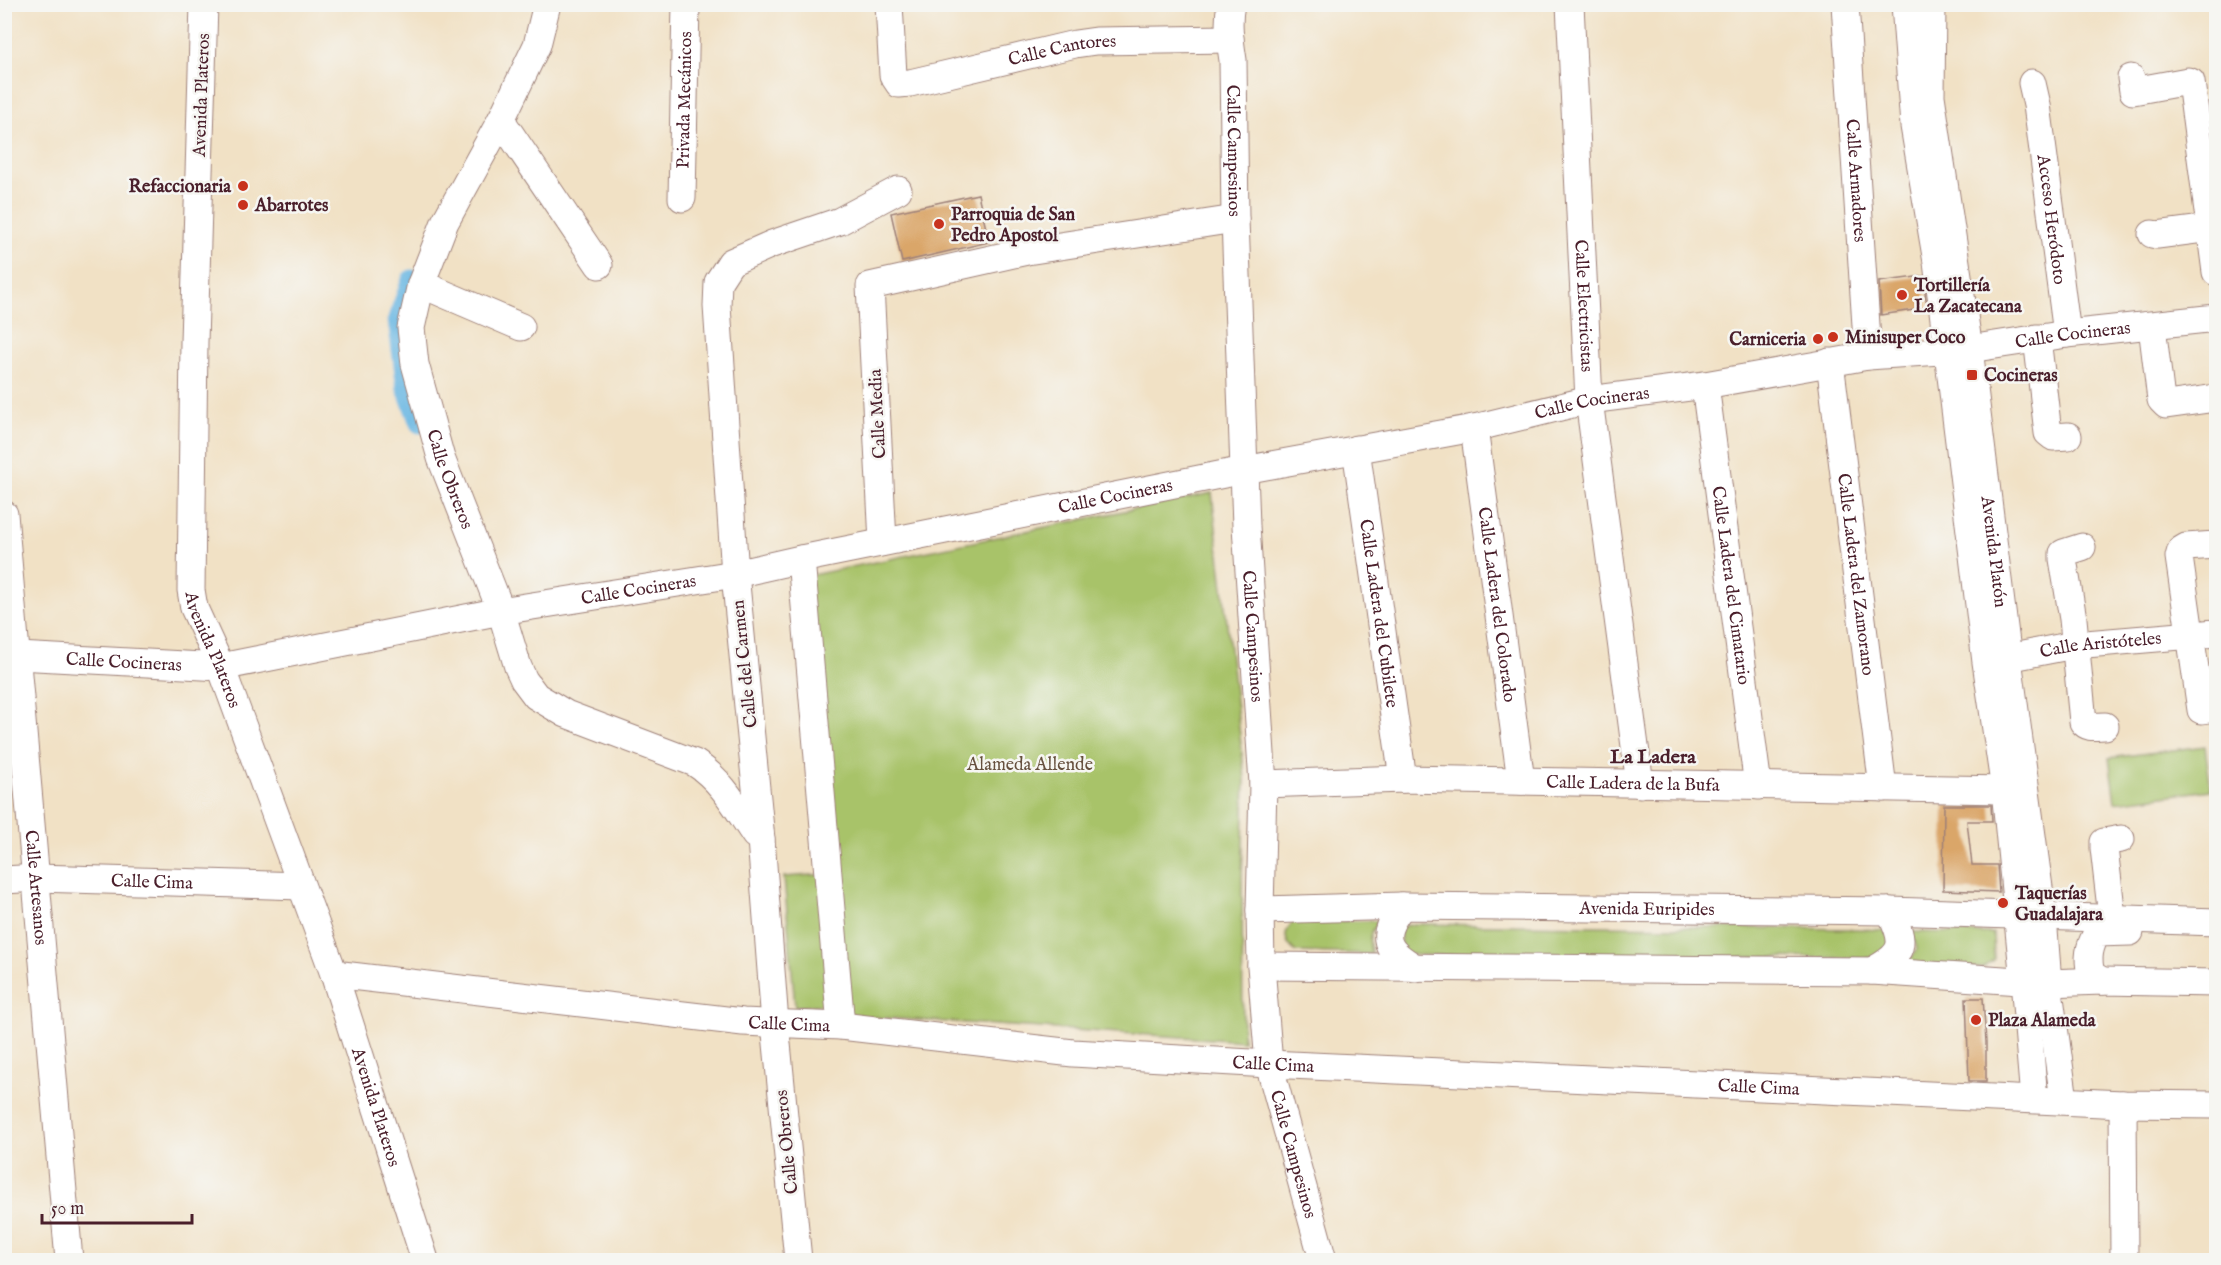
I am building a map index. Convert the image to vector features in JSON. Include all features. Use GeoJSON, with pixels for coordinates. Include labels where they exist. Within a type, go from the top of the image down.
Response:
{"type":"FeatureCollection","features":[{"type":"Feature","properties":{"kind":"street","name":"Avenida Plateros"},"geometry":{"type":"LineString","coordinates":[[204,4],[194,342],[191,590],[194,608],[221,667],[334,975],[425,1260]]}},
{"type":"Feature","properties":{"kind":"street","name":"Calle Obreros"},"geometry":{"type":"LineString","coordinates":[[547,4],[537,45],[501,120],[445,222],[421,284],[411,328],[415,364],[423,398],[441,458],[501,612],[518,667],[536,696],[566,714],[695,763],[710,772],[723,786],[755,835],[761,839]]}},
{"type":"Feature","properties":{"kind":"street","name":"Privada Mecánicos"},"geometry":{"type":"LineString","coordinates":[[682,198],[686,4]]}},
{"type":"Feature","properties":{"kind":"street","name":"Calle Cantores"},"geometry":{"type":"LineString","coordinates":[[889,4],[893,75],[899,84],[1096,41],[1230,39]]}},
{"type":"Feature","properties":{"kind":"street","name":"Calle Campesinos"},"geometry":{"type":"LineString","coordinates":[[1231,4],[1229,14],[1233,60],[1235,219],[1246,526],[1263,784],[1261,966],[1269,1064],[1323,1260]]}},
{"type":"Feature","properties":{"kind":"street","name":"Calle Electricistas"},"geometry":{"type":"LineString","coordinates":[[1570,4],[1589,400],[1640,784]]}},
{"type":"Feature","properties":{"kind":"street","name":"Calle Armadores"},"geometry":{"type":"LineString","coordinates":[[1845,4],[1868,356]]}},
{"type":"Feature","properties":{"kind":"street","name":"Avenida Platón"},"geometry":{"type":"LineString","coordinates":[[1905,4],[1914,126],[1937,262],[1958,350]]}},
{"type":"Feature","properties":{"kind":"street","name":"Avenida Platón"},"geometry":{"type":"LineString","coordinates":[[1932,4],[1931,96],[1958,350],[1997,660],[2035,922],[2034,1099]]}},
{"type":"Feature","properties":{"kind":"street"},"geometry":{"type":"LineString","coordinates":[[2132,84],[2188,81],[2194,88],[2217,272]]}},
{"type":"Feature","properties":{"kind":"street","name":"Acceso Heródoto"},"geometry":{"type":"LineString","coordinates":[[2034,94],[2067,334]]}},
{"type":"Feature","properties":{"kind":"street"},"geometry":{"type":"LineString","coordinates":[[501,120],[599,265]]}},
{"type":"Feature","properties":{"kind":"street","name":"Calle del Carmen"},"geometry":{"type":"LineString","coordinates":[[775,1023],[761,839],[735,574],[717,306],[718,282],[731,262],[772,244],[840,221],[898,189]]}},
{"type":"Feature","properties":{"kind":"street","name":"Calle Media"},"geometry":{"type":"LineString","coordinates":[[883,542],[870,286],[1027,251],[1235,219]]}},
{"type":"Feature","properties":{"kind":"street"},"geometry":{"type":"LineString","coordinates":[[2152,234],[2211,228]]}},
{"type":"Feature","properties":{"kind":"street"},"geometry":{"type":"LineString","coordinates":[[421,284],[521,327]]}},
{"type":"Feature","properties":{"kind":"street","name":"Calle Cocineras"},"geometry":{"type":"LineString","coordinates":[[18,656],[221,667],[501,612],[735,574],[1244,470],[1474,428],[1589,400],[1705,385],[1868,356],[1958,350],[2067,334],[2217,318]]}},
{"type":"Feature","properties":{"kind":"street"},"geometry":{"type":"LineString","coordinates":[[2152,326],[2161,400],[2166,405],[2217,398]]}},
{"type":"Feature","properties":{"kind":"street"},"geometry":{"type":"LineString","coordinates":[[2037,338],[2049,433],[2053,437],[2068,436]]}},
{"type":"Feature","properties":{"kind":"street","name":"Calle Ladera del Zamorano"},"geometry":{"type":"LineString","coordinates":[[1830,362],[1883,788]]}},
{"type":"Feature","properties":{"kind":"street","name":"Calle Ladera del Cimatario"},"geometry":{"type":"LineString","coordinates":[[1705,385],[1758,786]]}},
{"type":"Feature","properties":{"kind":"street","name":"Calle Ladera del Colorado"},"geometry":{"type":"LineString","coordinates":[[1474,428],[1521,782]]}},
{"type":"Feature","properties":{"kind":"street","name":"Calle Ladera del Cubilete"},"geometry":{"type":"LineString","coordinates":[[1356,449],[1403,779]]}},
{"type":"Feature","properties":{"kind":"street","name":"Calle Artesanos"},"geometry":{"type":"LineString","coordinates":[[4,514],[69,1260]]}},
{"type":"Feature","properties":{"kind":"street"},"geometry":{"type":"LineString","coordinates":[[2217,545],[2186,547],[2181,550],[2179,557],[2204,635],[2201,710],[2217,708]]}},
{"type":"Feature","properties":{"kind":"street"},"geometry":{"type":"LineString","coordinates":[[2082,547],[2063,553],[2073,619],[2083,722],[2086,726],[2105,726]]}},
{"type":"Feature","properties":{"kind":"street"},"geometry":{"type":"LineString","coordinates":[[801,559],[841,1026]]}},
{"type":"Feature","properties":{"kind":"street","name":"Calle Aristóteles"},"geometry":{"type":"LineString","coordinates":[[1997,660],[2074,645],[2204,635]]}},
{"type":"Feature","properties":{"kind":"street","name":"Avenida Platón"},"geometry":{"type":"LineString","coordinates":[[1997,660],[2006,790],[2035,922]]}},
{"type":"Feature","properties":{"kind":"street","name":"Calle Ladera de la Bufa"},"geometry":{"type":"LineString","coordinates":[[1263,784],[1403,779],[2006,790]]}},
{"type":"Feature","properties":{"kind":"street"},"geometry":{"type":"LineString","coordinates":[[2102,981],[2091,974],[2088,963],[2090,945],[2105,925],[2104,842],[2121,839]]}},
{"type":"Feature","properties":{"kind":"street","name":"Calle Cima"},"geometry":{"type":"LineString","coordinates":[[4,879],[301,886]]}},
{"type":"Feature","properties":{"kind":"street"},"geometry":{"type":"LineString","coordinates":[[1402,906],[1389,926],[1388,942],[1396,957],[1416,969]]}},
{"type":"Feature","properties":{"kind":"street","name":"Avenida Euripides"},"geometry":{"type":"LineString","coordinates":[[1260,910],[1402,906],[1890,911],[2105,925],[2205,921]]}},
{"type":"Feature","properties":{"kind":"street"},"geometry":{"type":"LineString","coordinates":[[1872,971],[1892,960],[1901,946],[1899,929],[1890,911]]}},
{"type":"Feature","properties":{"kind":"street"},"geometry":{"type":"LineString","coordinates":[[1261,966],[1872,971],[2036,982],[2217,983]]}},
{"type":"Feature","properties":{"kind":"street","name":"Calle Cima"},"geometry":{"type":"LineString","coordinates":[[334,975],[743,1022],[841,1026],[1073,1053],[2123,1104],[2217,1105]]}},
{"type":"Feature","properties":{"kind":"street","name":"Avenida Platón"},"geometry":{"type":"LineString","coordinates":[[2036,982],[2064,1100]]}},
{"type":"Feature","properties":{"kind":"street","name":"Calle Obreros"},"geometry":{"type":"LineString","coordinates":[[775,1023],[798,1260]]}},
{"type":"Feature","properties":{"kind":"street"},"geometry":{"type":"LineString","coordinates":[[2123,1104],[2124,1260]]}},
{"type":"Feature","properties":{"kind":"green space","name":"Alameda Allende"},"geometry":{"type":"Polygon","coordinates":[[[1212,493],[1245,779],[1242,879],[1243,1041],[840,1015],[838,1003],[795,1007],[784,877],[827,874],[802,577],[1212,493]]]}},
{"type":"Feature","properties":{"kind":"green space"},"geometry":{"type":"Polygon","coordinates":[[[2205,746],[2211,790],[2115,802],[2109,758],[2205,746]]]}},
{"type":"Feature","properties":{"kind":"green space"},"geometry":{"type":"Polygon","coordinates":[[[1294,921],[1378,921],[1370,937],[1372,954],[1296,952],[1286,937],[1294,921]]]}},
{"type":"Feature","properties":{"kind":"green space"},"geometry":{"type":"Polygon","coordinates":[[[1414,924],[1884,930],[1892,946],[1884,958],[1416,955],[1401,952],[1400,927],[1414,924]]]}},
{"type":"Feature","properties":{"kind":"green space"},"geometry":{"type":"Polygon","coordinates":[[[1912,932],[1993,933],[1994,959],[1983,968],[1906,967],[1917,949],[1912,932]]]}},
{"type":"Feature","properties":{"kind":"building","name":"Parroquia de San Pedro Apostol"},"geometry":{"type":"Polygon","coordinates":[[[978,194],[989,242],[902,262],[891,213],[978,194]]]}},
{"type":"Feature","properties":{"kind":"building","name":"Tortillería La Zacatecana"},"geometry":{"type":"Polygon","coordinates":[[[1923,276],[1927,308],[1881,315],[1879,282],[1923,276]]]}},
{"type":"Feature","properties":{"kind":"building"},"geometry":{"type":"Polygon","coordinates":[[[1944,805],[1991,805],[1992,821],[1967,821],[1972,865],[1997,865],[1999,892],[1943,890],[1944,805]]]}},
{"type":"Feature","properties":{"kind":"building","name":"Plaza Alameda"},"geometry":{"type":"Polygon","coordinates":[[[1966,998],[1983,998],[1986,1081],[1969,1081],[1966,998]]]}},
{"type":"Feature","properties":{"kind":"waterway"},"geometry":{"type":"LineString","coordinates":[[412,280],[398,319],[407,388],[420,423]]}},
{"type":"Feature","properties":{"kind":"place","name":"Refaccionaria"},"geometry":{"type":"Point","coordinates":[243,186]}},
{"type":"Feature","properties":{"kind":"place","name":"Abarrotes"},"geometry":{"type":"Point","coordinates":[243,205]}},
{"type":"Feature","properties":{"kind":"place","name":"Parroquia de San Pedro Apostol"},"geometry":{"type":"Point","coordinates":[939,224]}},
{"type":"Feature","properties":{"kind":"place","name":"Tortillería La Zacatecana"},"geometry":{"type":"Point","coordinates":[1902,295]}},
{"type":"Feature","properties":{"kind":"place","name":"Minisuper Coco"},"geometry":{"type":"Point","coordinates":[1833,337]}},
{"type":"Feature","properties":{"kind":"place","name":"Carniceria"},"geometry":{"type":"Point","coordinates":[1818,339]}},
{"type":"Feature","properties":{"kind":"place","name":"Cocineras"},"geometry":{"type":"Point","coordinates":[1972,375]}},
{"type":"Feature","properties":{"kind":"place","name":"Taquerías Guadalajara"},"geometry":{"type":"Point","coordinates":[2003,903]}},
{"type":"Feature","properties":{"kind":"place","name":"Plaza Alameda"},"geometry":{"type":"Point","coordinates":[1976,1020]}},
{"type":"Feature","properties":{"kind":"district","name":"La Ladera"},"geometry":{"type":"Point","coordinates":[1653,756]}}]}
